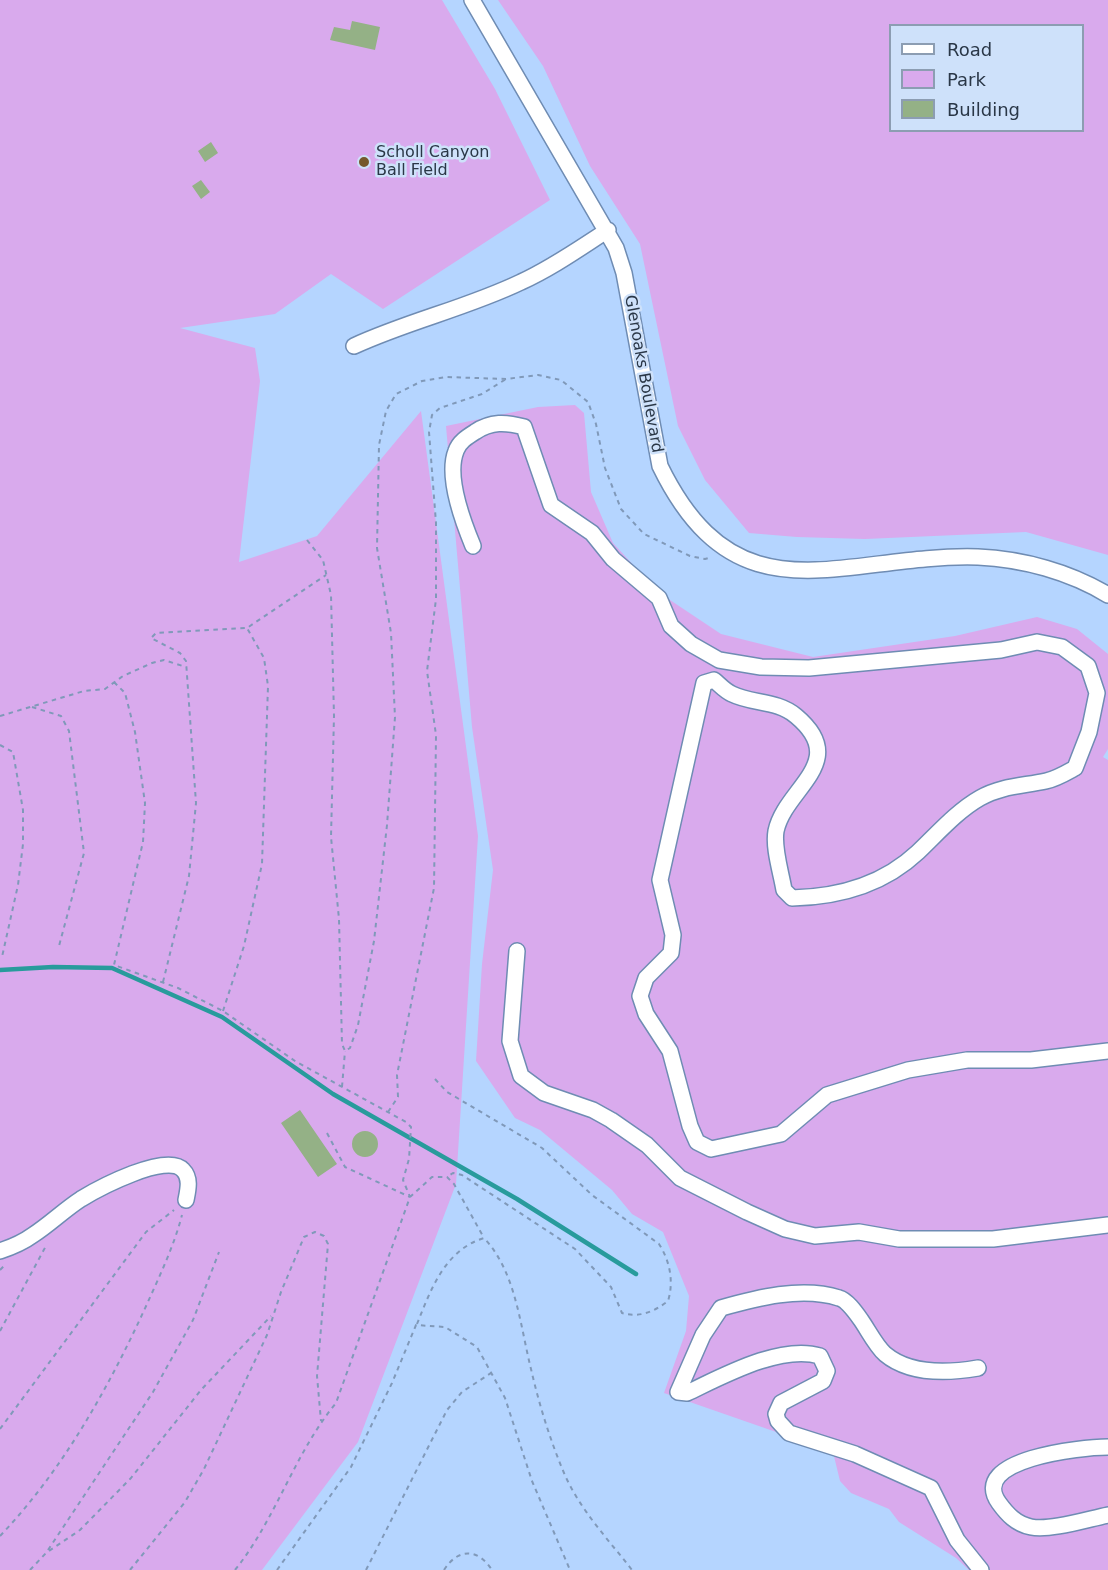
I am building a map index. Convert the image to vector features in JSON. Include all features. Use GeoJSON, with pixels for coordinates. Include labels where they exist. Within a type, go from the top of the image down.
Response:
{"type":"FeatureCollection","features":[{"type":"Feature","properties":{"kind":"street","name":"Glenoaks Boulevard"},"geometry":{"type":"LineString","coordinates":[[472,0],[608,230],[624,273],[660,466],[673,492],[693,520],[719,544],[769,568],[799,572],[845,570],[922,560],[979,557],[1055,570],[1086,582],[1108,595]]}},
{"type":"Feature","properties":{"kind":"street"},"geometry":{"type":"LineString","coordinates":[[354,346],[390,330],[457,308],[521,282],[608,230]]}},
{"type":"Feature","properties":{"kind":"street"},"geometry":{"type":"LineString","coordinates":[[473,546],[463,520],[453,474],[455,452],[463,440],[480,428],[502,421],[524,427],[551,506],[592,533],[613,559],[659,598],[671,626],[691,644],[718,660],[761,667],[808,668],[1001,650],[1037,642],[1062,647],[1088,666],[1097,693],[1089,732],[1075,768],[1048,781],[1000,788],[978,799],[915,855],[879,880],[852,892],[804,898],[792,898],[784,890],[776,831],[795,795],[815,768],[819,753],[811,735],[796,716],[769,702],[731,694],[714,680],[704,683],[660,880],[673,935],[671,953],[646,978],[640,996],[646,1014],[670,1051],[690,1126],[697,1142],[711,1149],[781,1134],[827,1095],[873,1083],[885,1075],[967,1060],[1031,1060],[1108,1051]]}},
{"type":"Feature","properties":{"kind":"street"},"geometry":{"type":"LineString","coordinates":[[517,951],[510,1041],[520,1077],[544,1093],[593,1110],[611,1120],[647,1145],[680,1178],[747,1212],[785,1229],[815,1236],[859,1232],[899,1239],[993,1239],[1108,1226]]}},
{"type":"Feature","properties":{"kind":"street"},"geometry":{"type":"LineString","coordinates":[[0,1251],[14,1247],[34,1235],[82,1199],[140,1171],[162,1165],[177,1165],[185,1171],[189,1184],[186,1200]]}},
{"type":"Feature","properties":{"kind":"street"},"geometry":{"type":"LineString","coordinates":[[978,1368],[951,1372],[910,1367],[885,1354],[857,1315],[841,1298],[799,1294],[753,1299],[721,1308],[703,1335],[678,1392],[687,1392],[783,1354],[809,1352],[820,1356],[827,1371],[823,1382],[781,1403],[776,1414],[778,1421],[789,1433],[855,1454],[932,1488],[957,1539],[981,1570]]}},
{"type":"Feature","properties":{"kind":"street"},"geometry":{"type":"LineString","coordinates":[[1108,1447],[1082,1447],[1036,1458],[999,1473],[992,1482],[992,1493],[1010,1517],[1031,1527],[1108,1515]]}},
{"type":"Feature","properties":{"kind":"path"},"geometry":{"type":"LineString","coordinates":[[345,1051],[350,1048],[358,1025],[374,941],[387,825],[395,717],[391,633],[377,548],[379,445],[386,411],[396,394],[422,381],[446,377],[506,379],[538,375],[561,380],[588,402],[596,424],[605,468],[621,509],[644,534],[690,556],[705,559],[732,552]]}},
{"type":"Feature","properties":{"kind":"path"},"geometry":{"type":"LineString","coordinates":[[388,1113],[398,1097],[397,1075],[434,888],[436,735],[427,671],[436,599],[436,523],[430,423],[432,415],[440,408],[482,394],[506,379]]}},
{"type":"Feature","properties":{"kind":"path"},"geometry":{"type":"LineString","coordinates":[[306,540],[323,560],[331,595],[334,705],[331,837],[339,918],[342,1044],[345,1051],[342,1087]]}},
{"type":"Feature","properties":{"kind":"path"},"geometry":{"type":"LineString","coordinates":[[163,982],[189,876],[196,803],[186,661],[180,653],[151,638],[156,633],[247,628],[326,575]]}},
{"type":"Feature","properties":{"kind":"path"},"geometry":{"type":"LineString","coordinates":[[223,1011],[244,946],[262,864],[268,686],[264,658],[247,628]]}},
{"type":"Feature","properties":{"kind":"path"},"geometry":{"type":"LineString","coordinates":[[0,716],[84,691],[105,689],[123,676],[164,660],[186,667]]}},
{"type":"Feature","properties":{"kind":"path"},"geometry":{"type":"LineString","coordinates":[[114,682],[125,693],[135,732],[145,803],[143,842],[114,964],[163,982],[223,1011],[296,1061],[406,1122],[411,1127],[409,1160],[403,1180],[410,1197]]}},
{"type":"Feature","properties":{"kind":"path"},"geometry":{"type":"LineString","coordinates":[[32,707],[61,716],[69,731],[82,823],[84,853],[59,946]]}},
{"type":"Feature","properties":{"kind":"path"},"geometry":{"type":"LineString","coordinates":[[0,745],[13,752],[23,810],[18,885],[2,957]]}},
{"type":"Feature","properties":{"kind":"path"},"geometry":{"type":"LineString","coordinates":[[235,1570],[261,1533],[321,1421],[336,1403],[410,1197],[432,1177],[447,1177],[453,1173],[462,1175],[575,1249],[611,1287],[622,1313],[631,1316],[645,1314],[668,1301],[671,1290],[670,1273],[665,1254],[658,1244],[592,1195],[542,1148],[447,1092],[435,1079]]}},
{"type":"Feature","properties":{"kind":"path"},"geometry":{"type":"LineString","coordinates":[[327,1133],[345,1167],[410,1197]]}},
{"type":"Feature","properties":{"kind":"path"},"geometry":{"type":"LineString","coordinates":[[447,1177],[454,1184],[484,1238],[495,1250],[509,1280],[531,1372],[564,1474],[581,1507],[632,1570]]}},
{"type":"Feature","properties":{"kind":"path"},"geometry":{"type":"LineString","coordinates":[[0,1429],[146,1232],[186,1200]]}},
{"type":"Feature","properties":{"kind":"path"},"geometry":{"type":"LineString","coordinates":[[0,1536],[35,1495],[63,1456],[124,1354],[167,1260],[186,1200]]}},
{"type":"Feature","properties":{"kind":"path"},"geometry":{"type":"LineString","coordinates":[[130,1570],[185,1502],[204,1469],[267,1335],[273,1314],[304,1238],[315,1232],[324,1236],[328,1244],[317,1376],[321,1421]]}},
{"type":"Feature","properties":{"kind":"path"},"geometry":{"type":"LineString","coordinates":[[277,1570],[351,1467],[392,1383],[431,1289],[450,1259],[466,1244],[484,1238]]}},
{"type":"Feature","properties":{"kind":"path"},"geometry":{"type":"LineString","coordinates":[[0,1331],[48,1242]]}},
{"type":"Feature","properties":{"kind":"path"},"geometry":{"type":"LineString","coordinates":[[30,1570],[46,1552],[153,1392],[193,1320],[219,1252]]}},
{"type":"Feature","properties":{"kind":"path"},"geometry":{"type":"LineString","coordinates":[[46,1552],[80,1530],[131,1478],[201,1390],[273,1314]]}},
{"type":"Feature","properties":{"kind":"path"},"geometry":{"type":"LineString","coordinates":[[416,1325],[445,1327],[477,1347],[505,1398],[532,1481],[570,1570]]}},
{"type":"Feature","properties":{"kind":"path"},"geometry":{"type":"LineString","coordinates":[[366,1570],[447,1410],[462,1392],[491,1373]]}},
{"type":"Feature","properties":{"kind":"path"},"geometry":{"type":"LineString","coordinates":[[444,1570],[450,1559],[462,1553],[475,1552],[486,1560],[492,1570]]}},
{"type":"Feature","properties":{"kind":"green space"},"geometry":{"type":"Polygon","coordinates":[[[0,0],[442,0],[495,89],[550,200],[383,309],[331,274],[275,314],[180,328],[255,348],[260,381],[239,562],[317,536],[421,411],[478,836],[456,1184],[358,1442],[262,1570],[0,1570],[0,0]]]}},
{"type":"Feature","properties":{"kind":"green space"},"geometry":{"type":"Polygon","coordinates":[[[498,0],[1108,0],[1108,555],[1026,532],[865,539],[749,533],[705,480],[678,426],[640,244],[590,166],[543,66],[498,0]]]}},
{"type":"Feature","properties":{"kind":"green space"},"geometry":{"type":"Polygon","coordinates":[[[575,405],[584,413],[591,492],[613,543],[658,592],[721,634],[813,657],[955,636],[1037,617],[1077,629],[1108,654],[1108,749],[1103,757],[1108,760],[1108,1570],[969,1570],[956,1558],[899,1522],[889,1509],[851,1493],[840,1481],[832,1448],[779,1433],[664,1393],[686,1331],[689,1296],[663,1232],[632,1214],[612,1190],[540,1130],[515,1118],[476,1061],[482,964],[493,870],[472,727],[446,426],[538,407],[575,405]]]}},
{"type":"Feature","properties":{"kind":"building"},"geometry":{"type":"Polygon","coordinates":[[[352,21],[380,27],[375,50],[330,40],[334,27],[350,30],[352,21]]]}},
{"type":"Feature","properties":{"kind":"building"},"geometry":{"type":"Polygon","coordinates":[[[211,142],[218,153],[205,162],[198,151],[211,142]]]}},
{"type":"Feature","properties":{"kind":"building"},"geometry":{"type":"Polygon","coordinates":[[[201,180],[210,192],[201,199],[192,186],[201,180]]]}},
{"type":"Feature","properties":{"kind":"building"},"geometry":{"type":"Polygon","coordinates":[[[300,1110],[337,1164],[318,1177],[281,1123],[300,1110]]]}},
{"type":"Feature","properties":{"kind":"building"},"geometry":{"type":"Polygon","coordinates":[[[365,1131],[374,1135],[378,1144],[374,1153],[365,1157],[356,1153],[352,1144],[356,1135],[365,1131]]]}},
{"type":"Feature","properties":{"kind":"waterway"},"geometry":{"type":"LineString","coordinates":[[0,970],[53,967],[112,968],[222,1017],[333,1094],[517,1199],[636,1274]]}},
{"type":"Feature","properties":{"kind":"place","name":"Scholl Canyon Ball Field"},"geometry":{"type":"Point","coordinates":[364,162]}}]}
